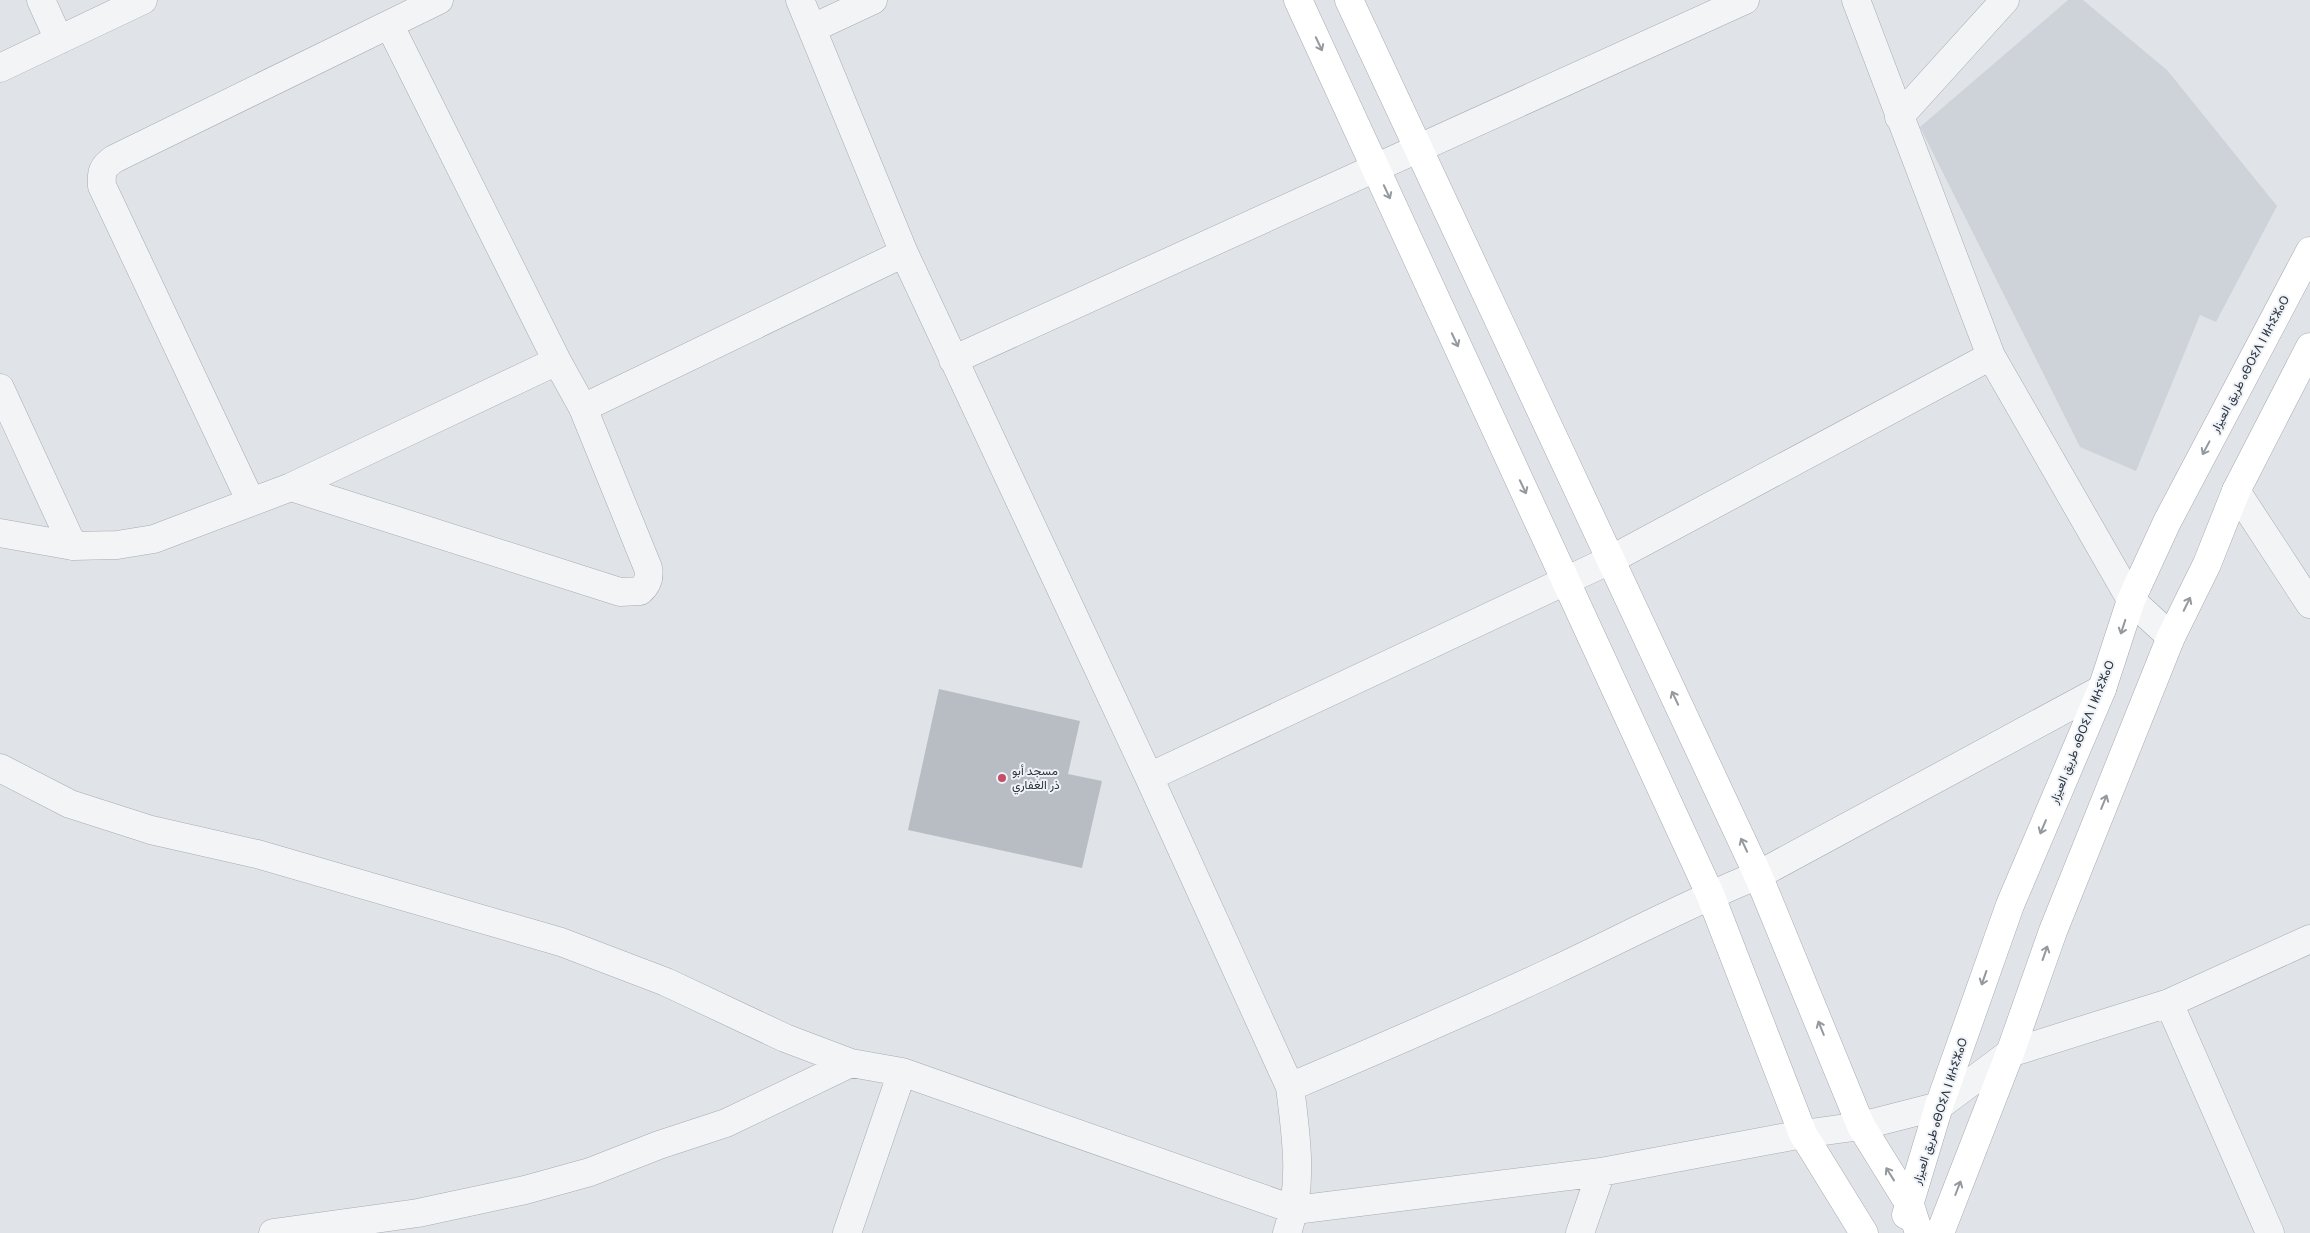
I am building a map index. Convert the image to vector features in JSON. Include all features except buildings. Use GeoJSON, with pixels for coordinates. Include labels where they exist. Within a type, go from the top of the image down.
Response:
{"type":"FeatureCollection","features":[{"type":"Feature","properties":{"kind":"main road"},"geometry":{"type":"LineString","coordinates":[[1298,0],[1710,894],[1803,1134],[1864,1233]]}},
{"type":"Feature","properties":{"kind":"main road"},"geometry":{"type":"LineString","coordinates":[[1348,0],[1758,875],[1861,1126],[1910,1205],[1919,1233]]}},
{"type":"Feature","properties":{"kind":"main road","name":"طريق العيزار ⴰⴱⵔⵉⴷ ⵏ ⵍⵄⵉⵣⴰⵔ"},"geometry":{"type":"LineString","coordinates":[[1899,1233],[1910,1205],[1939,1106],[2010,905],[2102,689],[2131,600],[2167,522],[2310,250]]}},
{"type":"Feature","properties":{"kind":"main road"},"geometry":{"type":"LineString","coordinates":[[1940,1233],[2010,1053],[2053,931],[2171,637],[2207,564],[2236,491],[2310,347]]}},
{"type":"Feature","properties":{"kind":"street"},"geometry":{"type":"LineString","coordinates":[[41,0],[59,40]]}},
{"type":"Feature","properties":{"kind":"street"},"geometry":{"type":"LineString","coordinates":[[0,68],[143,0]]}},
{"type":"Feature","properties":{"kind":"street"},"geometry":{"type":"LineString","coordinates":[[251,502],[102,186],[101,175],[104,166],[114,158],[390,26],[439,0]]}},
{"type":"Feature","properties":{"kind":"street"},"geometry":{"type":"LineString","coordinates":[[800,0],[904,253],[1149,776],[1290,1086],[1297,1142],[1291,1222]]}},
{"type":"Feature","properties":{"kind":"street"},"geometry":{"type":"LineString","coordinates":[[813,28],[872,0]]}},
{"type":"Feature","properties":{"kind":"street"},"geometry":{"type":"LineString","coordinates":[[953,360],[1745,0]]}},
{"type":"Feature","properties":{"kind":"street"},"geometry":{"type":"LineString","coordinates":[[1856,0],[1991,356],[2131,600],[2171,637]]}},
{"type":"Feature","properties":{"kind":"street"},"geometry":{"type":"LineString","coordinates":[[1899,117],[2005,0]]}},
{"type":"Feature","properties":{"kind":"street"},"geometry":{"type":"LineString","coordinates":[[291,486],[620,592],[640,591],[646,586],[650,576],[582,408],[557,362],[390,26]]}},
{"type":"Feature","properties":{"kind":"street"},"geometry":{"type":"LineString","coordinates":[[582,408],[904,253]]}},
{"type":"Feature","properties":{"kind":"street"},"geometry":{"type":"LineString","coordinates":[[1149,776],[1610,560],[1991,356]]}},
{"type":"Feature","properties":{"kind":"street"},"geometry":{"type":"LineString","coordinates":[[0,533],[73,546],[118,545],[154,539],[291,486],[557,362]]}},
{"type":"Feature","properties":{"kind":"street"},"geometry":{"type":"LineString","coordinates":[[0,388],[73,546]]}},
{"type":"Feature","properties":{"kind":"street"},"geometry":{"type":"LineString","coordinates":[[2236,491],[2310,604]]}},
{"type":"Feature","properties":{"kind":"street"},"geometry":{"type":"LineString","coordinates":[[1290,1086],[1423,1030],[1554,970],[1710,894],[1758,875],[2102,689]]}},
{"type":"Feature","properties":{"kind":"street"},"geometry":{"type":"LineString","coordinates":[[0,768],[70,804],[151,830],[257,854],[561,942],[666,982],[785,1038],[851,1063],[902,1072],[1291,1222],[1601,1172],[1803,1134],[1861,1126],[1939,1106],[2010,1053],[2169,1003],[2310,939]]}},
{"type":"Feature","properties":{"kind":"street"},"geometry":{"type":"LineString","coordinates":[[2169,1003],[2270,1233]]}},
{"type":"Feature","properties":{"kind":"street"},"geometry":{"type":"LineString","coordinates":[[273,1233],[418,1213],[525,1190],[590,1172],[659,1145],[726,1123],[851,1063]]}},
{"type":"Feature","properties":{"kind":"street"},"geometry":{"type":"LineString","coordinates":[[847,1233],[902,1072]]}},
{"type":"Feature","properties":{"kind":"street"},"geometry":{"type":"LineString","coordinates":[[1580,1233],[1601,1172]]}},
{"type":"Feature","properties":{"kind":"shaded area"},"geometry":{"type":"Polygon","coordinates":[[[2068,0],[2083,0],[2167,70],[2277,206],[2216,322],[2200,315],[2136,471],[2080,447],[1920,127],[2068,0]]]}},
{"type":"Feature","properties":{"kind":"place","name":"مسجد أبو ذر الغفاري"},"geometry":{"type":"Point","coordinates":[1002,778]}}]}
